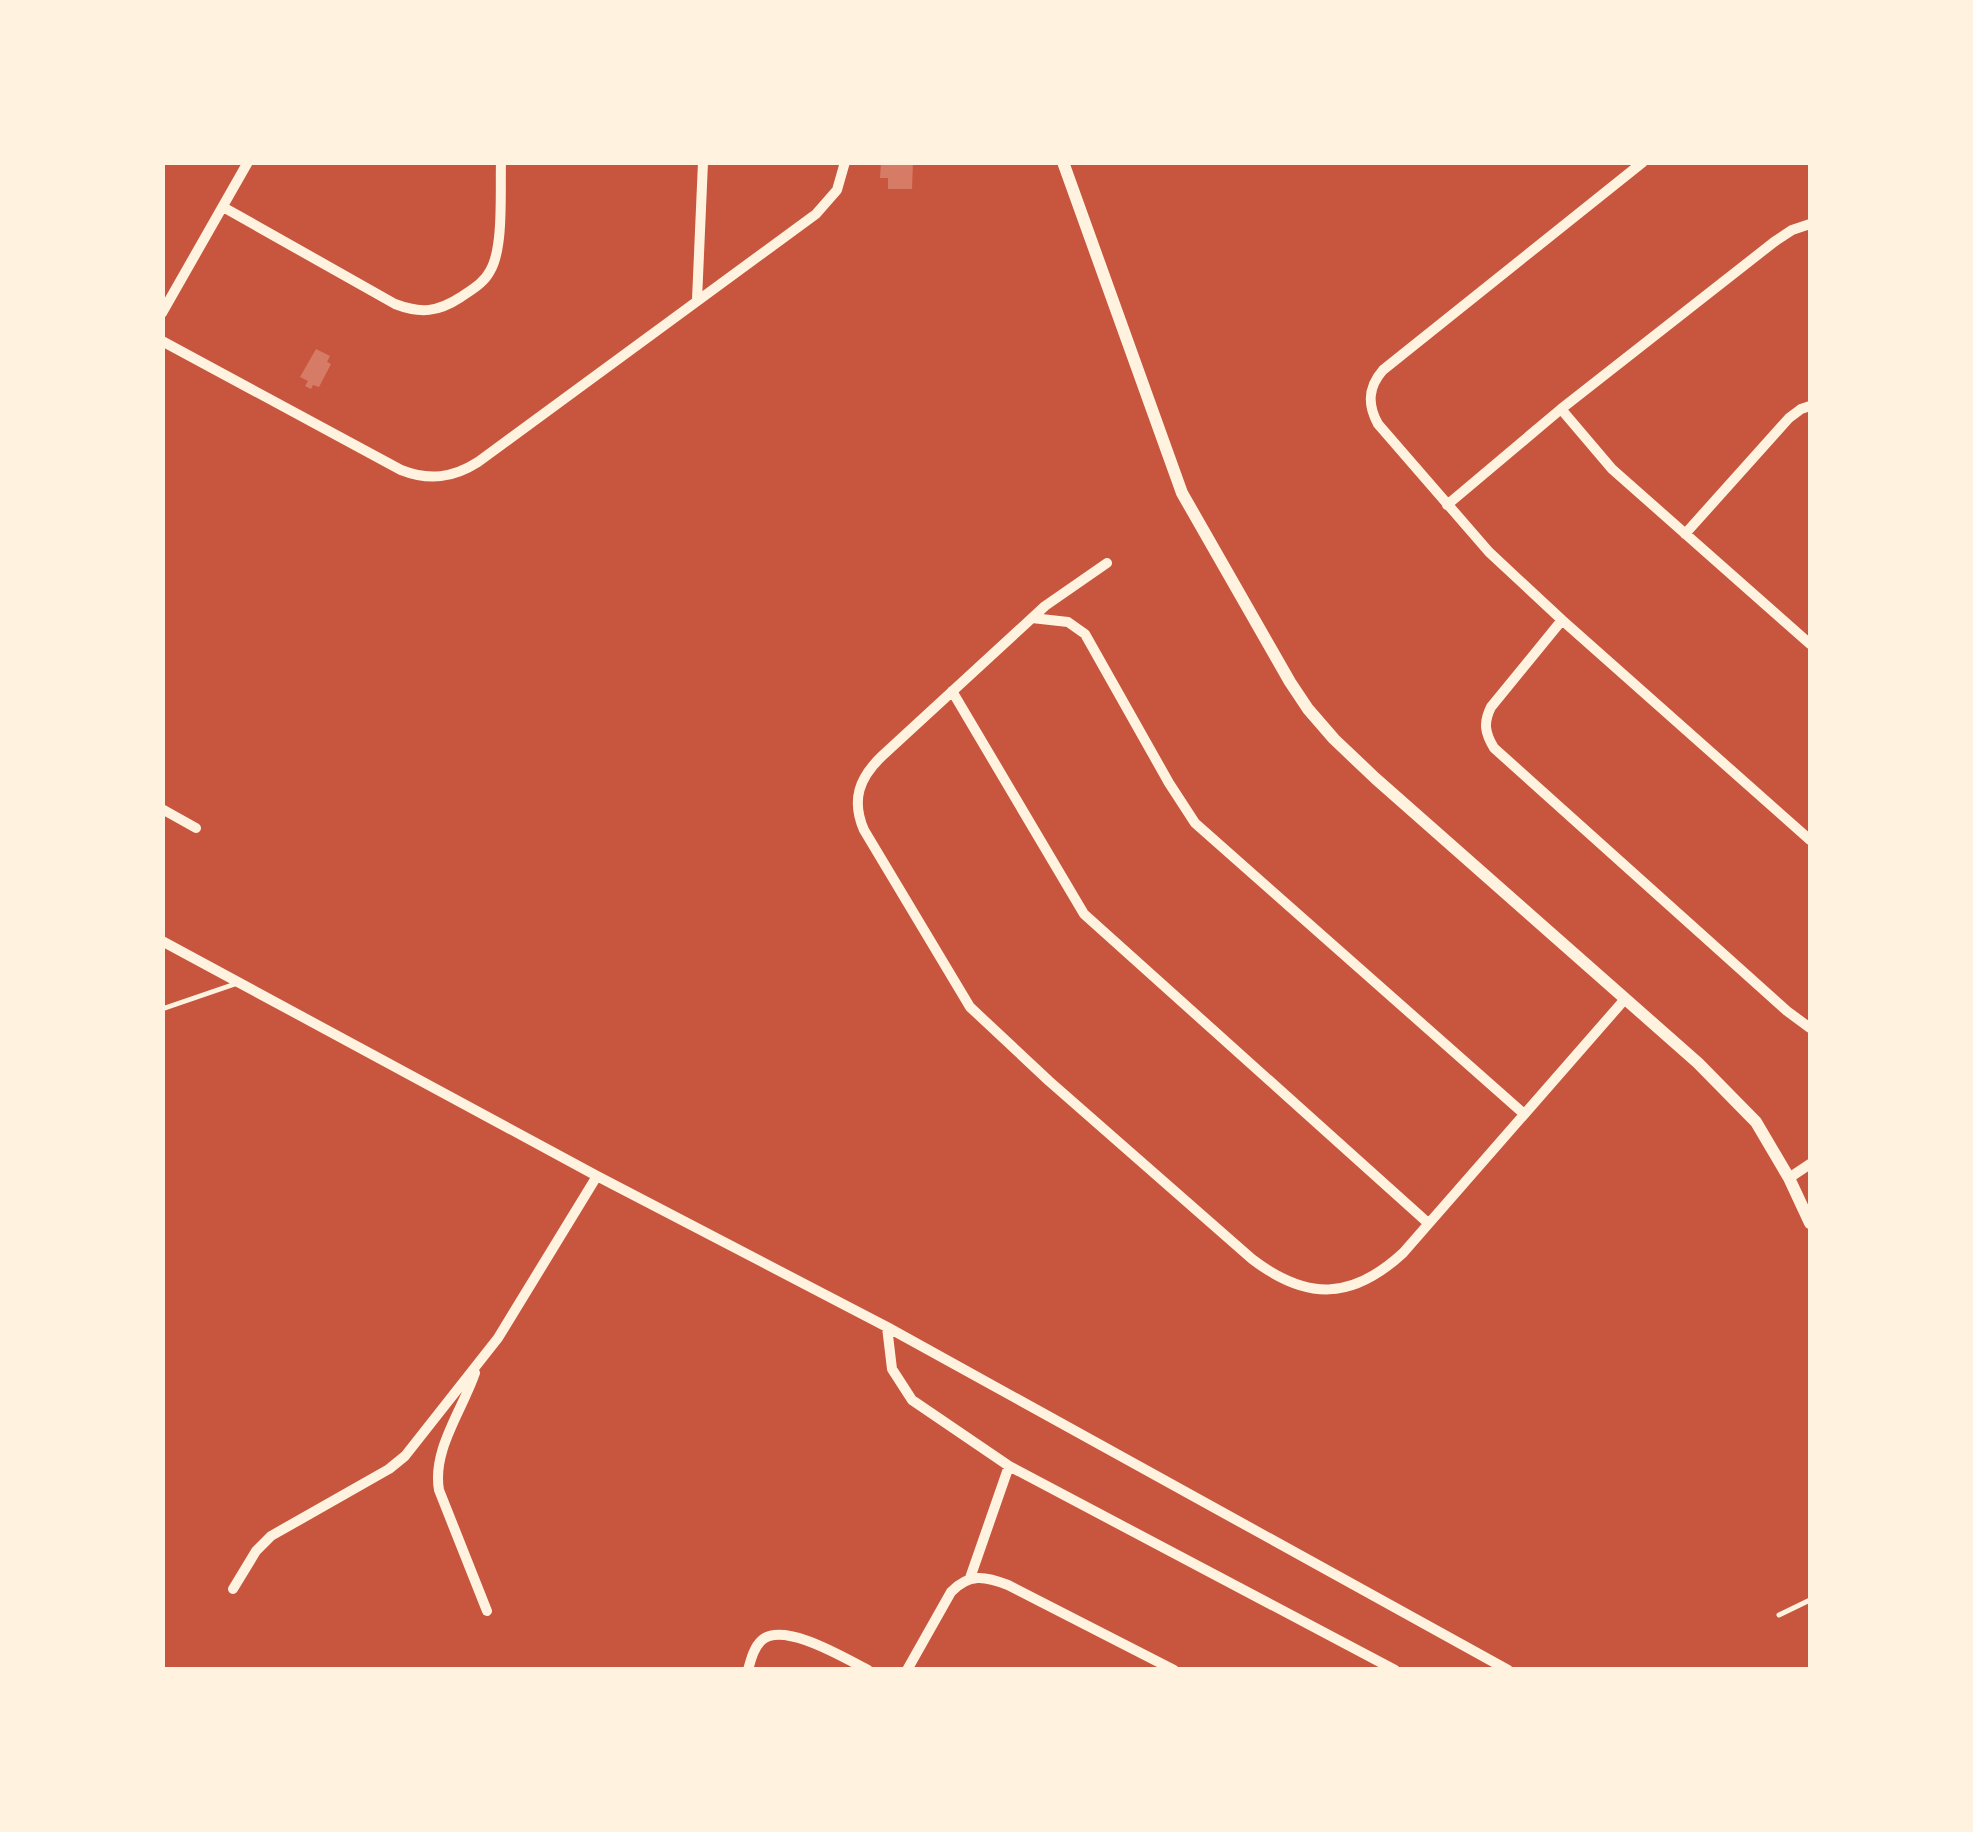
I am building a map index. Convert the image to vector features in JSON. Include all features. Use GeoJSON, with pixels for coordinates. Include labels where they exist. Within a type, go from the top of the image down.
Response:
{"type":"FeatureCollection","features":[{"type":"Feature","properties":{"kind":"street"},"geometry":{"type":"LineString","coordinates":[[162,313],[248,162]]}},
{"type":"Feature","properties":{"kind":"street"},"geometry":{"type":"LineString","coordinates":[[223,207],[395,304],[432,311],[472,289],[492,267],[498,245],[501,162]]}},
{"type":"Feature","properties":{"kind":"street"},"geometry":{"type":"LineString","coordinates":[[696,300],[703,162]]}},
{"type":"Feature","properties":{"kind":"street"},"geometry":{"type":"LineString","coordinates":[[162,341],[386,464],[412,474],[454,474],[478,462],[825,206],[837,190],[846,162]]}},
{"type":"Feature","properties":{"kind":"street"},"geometry":{"type":"LineString","coordinates":[[1063,162],[1176,481],[1308,708],[1353,758],[1744,1108],[1764,1134],[1810,1223]]}},
{"type":"Feature","properties":{"kind":"street"},"geometry":{"type":"LineString","coordinates":[[1642,162],[1393,361],[1371,388],[1371,410],[1378,424],[1489,552],[1810,840]]}},
{"type":"Feature","properties":{"kind":"street"},"geometry":{"type":"LineString","coordinates":[[1447,505],[1561,409],[1774,242],[1810,224]]}},
{"type":"Feature","properties":{"kind":"street"},"geometry":{"type":"LineString","coordinates":[[1685,534],[1789,418],[1810,406]]}},
{"type":"Feature","properties":{"kind":"street"},"geometry":{"type":"LineString","coordinates":[[1561,409],[1612,469],[1810,644]]}},
{"type":"Feature","properties":{"kind":"street"},"geometry":{"type":"LineString","coordinates":[[1108,563],[1032,618],[870,769],[859,788],[858,810],[864,830],[970,1007],[1252,1259],[1276,1276],[1332,1290],[1356,1286],[1391,1264],[1625,999]]}},
{"type":"Feature","properties":{"kind":"street"},"geometry":{"type":"LineString","coordinates":[[1032,618],[1068,622],[1086,634],[1168,783],[1195,823],[1523,1113]]}},
{"type":"Feature","properties":{"kind":"street"},"geometry":{"type":"LineString","coordinates":[[1562,620],[1491,706],[1485,718],[1487,736],[1494,748],[1810,1028]]}},
{"type":"Feature","properties":{"kind":"street"},"geometry":{"type":"LineString","coordinates":[[952,691],[1084,914],[1428,1223]]}},
{"type":"Feature","properties":{"kind":"street"},"geometry":{"type":"LineString","coordinates":[[162,809],[196,828]]}},
{"type":"Feature","properties":{"kind":"street"},"geometry":{"type":"LineString","coordinates":[[162,941],[597,1176],[887,1326],[1508,1670]]}},
{"type":"Feature","properties":{"kind":"street"},"geometry":{"type":"LineString","coordinates":[[1789,1178],[1810,1164]]}},
{"type":"Feature","properties":{"kind":"street"},"geometry":{"type":"LineString","coordinates":[[233,1589],[271,1536],[406,1456],[498,1338],[597,1176]]}},
{"type":"Feature","properties":{"kind":"street"},"geometry":{"type":"LineString","coordinates":[[887,1326],[892,1370],[912,1400],[1008,1466],[1395,1670]]}},
{"type":"Feature","properties":{"kind":"street"},"geometry":{"type":"LineString","coordinates":[[477,1365],[439,1460],[437,1479],[487,1610]]}},
{"type":"Feature","properties":{"kind":"street"},"geometry":{"type":"LineString","coordinates":[[970,1578],[1008,1466]]}},
{"type":"Feature","properties":{"kind":"street"},"geometry":{"type":"LineString","coordinates":[[908,1670],[950,1592],[970,1578],[992,1579],[1008,1585],[1174,1670]]}},
{"type":"Feature","properties":{"kind":"street"},"geometry":{"type":"LineString","coordinates":[[748,1670],[756,1646],[770,1635],[779,1634],[802,1640],[868,1670]]}},
{"type":"Feature","properties":{"kind":"lane"},"geometry":{"type":"LineString","coordinates":[[162,1009],[240,983]]}},
{"type":"Feature","properties":{"kind":"lane"},"geometry":{"type":"LineString","coordinates":[[1779,1616],[1810,1600]]}},
{"type":"Feature","properties":{"kind":"building"},"geometry":{"type":"Polygon","coordinates":[[[881,162],[913,162],[912,189],[888,189],[888,178],[880,178],[881,162]]]}},
{"type":"Feature","properties":{"kind":"building"},"geometry":{"type":"Polygon","coordinates":[[[316,349],[330,356],[327,362],[331,364],[319,387],[313,385],[311,389],[305,386],[308,381],[300,377],[316,349]]]}}]}
